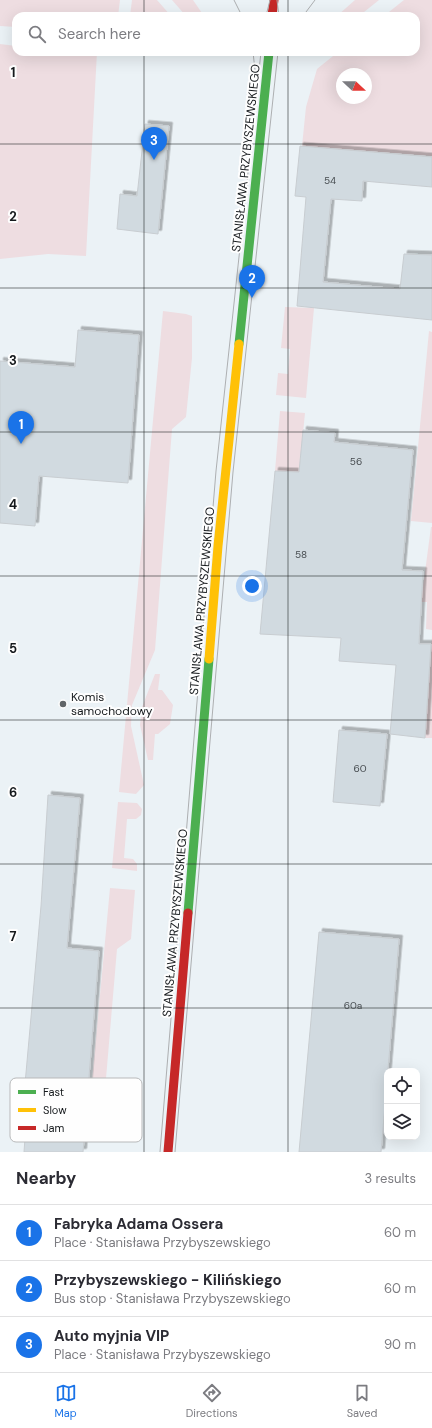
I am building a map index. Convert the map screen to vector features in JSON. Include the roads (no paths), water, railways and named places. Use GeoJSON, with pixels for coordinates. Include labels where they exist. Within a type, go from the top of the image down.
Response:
{"type":"FeatureCollection","features":[{"type":"Feature","properties":{"kind":"street"},"geometry":{"type":"LineString","coordinates":[[272,12],[274,0]]}},
{"type":"Feature","properties":{"kind":"street","name":"STANISŁAWA PRZYBYSZEWSKIEGO"},"geometry":{"type":"LineString","coordinates":[[168,1152],[219,539],[269,56]]}},
{"type":"Feature","properties":{"kind":"tram line"},"geometry":{"type":"LineString","coordinates":[[234,0],[240,12]]}},
{"type":"Feature","properties":{"kind":"tram line"},"geometry":{"type":"LineString","coordinates":[[267,12],[270,0]]}},
{"type":"Feature","properties":{"kind":"tram line"},"geometry":{"type":"LineString","coordinates":[[277,0],[278,12]]}},
{"type":"Feature","properties":{"kind":"tram line"},"geometry":{"type":"LineString","coordinates":[[306,12],[315,0]]}},
{"type":"Feature","properties":{"kind":"tram line"},"geometry":{"type":"LineString","coordinates":[[253,56],[255,70]]}},
{"type":"Feature","properties":{"kind":"tram line"},"geometry":{"type":"LineString","coordinates":[[160,1152],[216,471],[261,56]]}},
{"type":"Feature","properties":{"kind":"tram line"},"geometry":{"type":"LineString","coordinates":[[175,1152],[233,472],[278,56]]}},
{"type":"Feature","properties":{"kind":"place","name":"Auto myjnia VIP"},"geometry":{"type":"Point","coordinates":[154,160]}},
{"type":"Feature","properties":{"kind":"place","name":"Przybyszewskiego - Kilińskiego"},"geometry":{"type":"Point","coordinates":[252,298]}},
{"type":"Feature","properties":{"kind":"place","name":"Fabryka Adama Ossera"},"geometry":{"type":"Point","coordinates":[21,444]}},
{"type":"Feature","properties":{"kind":"place","name":"Komis samochodowy"},"geometry":{"type":"Point","coordinates":[63,704]}}]}
